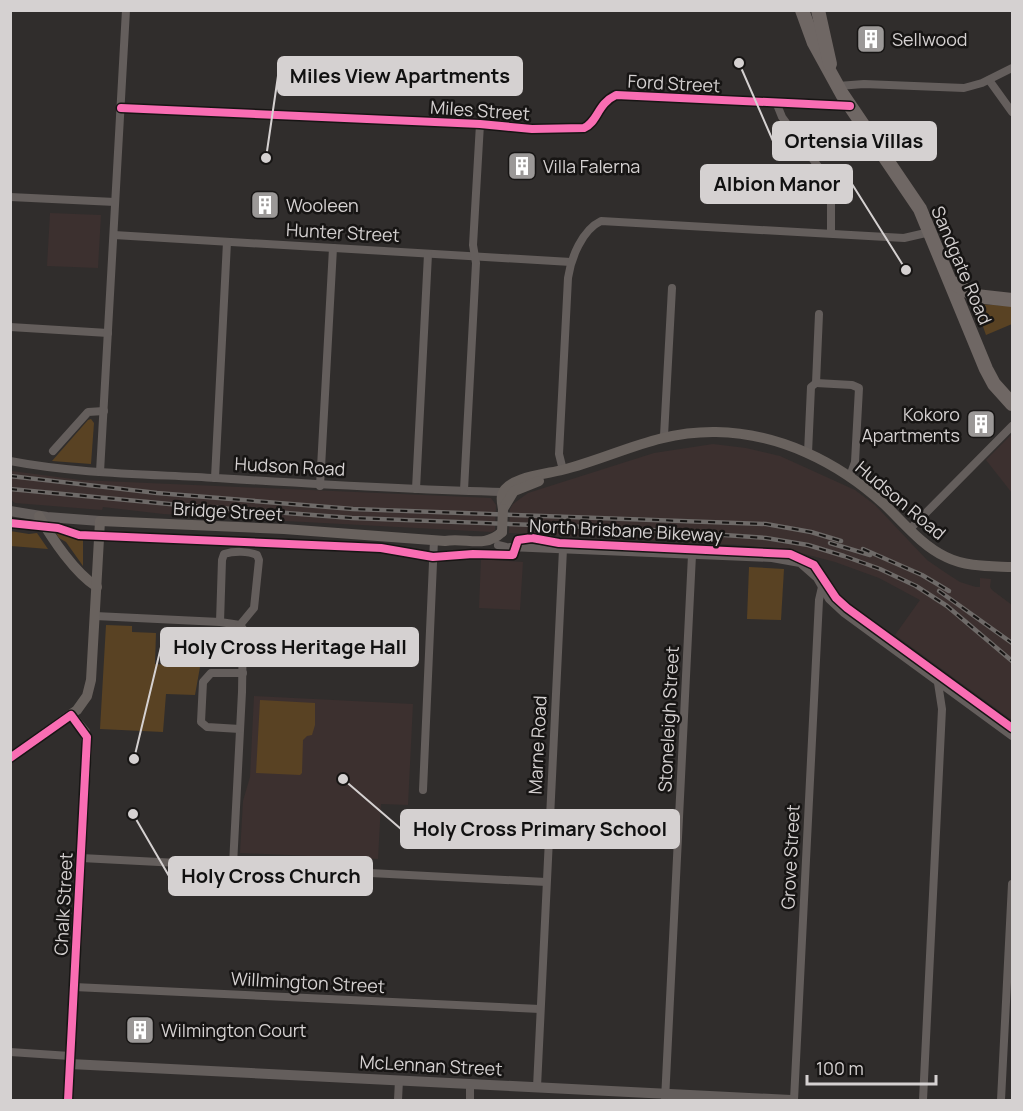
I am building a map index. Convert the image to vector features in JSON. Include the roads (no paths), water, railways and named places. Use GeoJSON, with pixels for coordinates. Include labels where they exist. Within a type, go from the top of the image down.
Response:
{"type":"FeatureCollection","features":[{"type":"Feature","properties":{"kind":"highway","name":"Sandgate Road"},"geometry":{"type":"LineString","coordinates":[[802,10],[814,43],[836,83],[920,209],[990,377],[1012,404]]}},
{"type":"Feature","properties":{"kind":"highway","name":"Sandgate Road"},"geometry":{"type":"LineString","coordinates":[[818,10],[836,83]]}},
{"type":"Feature","properties":{"kind":"highway"},"geometry":{"type":"LineString","coordinates":[[951,282],[976,296],[1012,300]]}},
{"type":"Feature","properties":{"kind":"main road","name":"Hudson Road"},"geometry":{"type":"LineString","coordinates":[[507,493],[515,482],[563,470],[664,436],[690,433],[736,433],[758,436],[808,453],[850,476],[871,492],[931,548],[948,558],[976,565],[1012,567]]}},
{"type":"Feature","properties":{"kind":"main road"},"geometry":{"type":"LineString","coordinates":[[498,545],[502,540],[502,498],[507,493]]}},
{"type":"Feature","properties":{"kind":"main road"},"geometry":{"type":"LineString","coordinates":[[39,516],[85,579],[97,587]]}},
{"type":"Feature","properties":{"kind":"main road"},"geometry":{"type":"LineString","coordinates":[[10,758],[71,715],[84,702],[90,688],[100,520]]}},
{"type":"Feature","properties":{"kind":"main road","name":"Bridge Street"},"geometry":{"type":"LineString","coordinates":[[100,520],[284,529],[440,540],[488,541],[502,532]]}},
{"type":"Feature","properties":{"kind":"main road","name":"Bridge Street"},"geometry":{"type":"LineString","coordinates":[[440,540],[470,547],[491,548],[498,545]]}},
{"type":"Feature","properties":{"kind":"street"},"geometry":{"type":"LineString","coordinates":[[100,472],[126,10]]}},
{"type":"Feature","properties":{"kind":"street"},"geometry":{"type":"LineString","coordinates":[[836,83],[964,88],[989,80],[1012,68]]}},
{"type":"Feature","properties":{"kind":"street"},"geometry":{"type":"LineString","coordinates":[[989,80],[1012,112]]}},
{"type":"Feature","properties":{"kind":"street","name":"Ford Street"},"geometry":{"type":"LineString","coordinates":[[584,128],[590,125],[606,100],[616,95],[850,106]]}},
{"type":"Feature","properties":{"kind":"street"},"geometry":{"type":"LineString","coordinates":[[776,102],[784,120],[831,184],[831,233]]}},
{"type":"Feature","properties":{"kind":"street","name":"Miles Street"},"geometry":{"type":"LineString","coordinates":[[121,108],[480,124],[532,129],[584,128]]}},
{"type":"Feature","properties":{"kind":"street"},"geometry":{"type":"LineString","coordinates":[[464,490],[476,263],[474,256],[480,124]]}},
{"type":"Feature","properties":{"kind":"street"},"geometry":{"type":"LineString","coordinates":[[10,197],[115,202]]}},
{"type":"Feature","properties":{"kind":"street"},"geometry":{"type":"LineString","coordinates":[[563,470],[559,454],[571,262],[590,226],[601,221],[904,238],[930,232]]}},
{"type":"Feature","properties":{"kind":"street","name":"Hunter Street"},"geometry":{"type":"LineString","coordinates":[[114,235],[571,262]]}},
{"type":"Feature","properties":{"kind":"street"},"geometry":{"type":"LineString","coordinates":[[215,478],[227,242]]}},
{"type":"Feature","properties":{"kind":"street"},"geometry":{"type":"LineString","coordinates":[[320,486],[333,248]]}},
{"type":"Feature","properties":{"kind":"street"},"geometry":{"type":"LineString","coordinates":[[416,489],[428,254]]}},
{"type":"Feature","properties":{"kind":"street"},"geometry":{"type":"LineString","coordinates":[[664,436],[672,288]]}},
{"type":"Feature","properties":{"kind":"street"},"geometry":{"type":"LineString","coordinates":[[816,383],[819,314]]}},
{"type":"Feature","properties":{"kind":"street"},"geometry":{"type":"LineString","coordinates":[[10,327],[108,333]]}},
{"type":"Feature","properties":{"kind":"street"},"geometry":{"type":"LineString","coordinates":[[808,453],[812,384],[852,385],[859,388],[855,462],[850,476]]}},
{"type":"Feature","properties":{"kind":"street"},"geometry":{"type":"LineString","coordinates":[[53,451],[88,412],[104,411]]}},
{"type":"Feature","properties":{"kind":"street"},"geometry":{"type":"LineString","coordinates":[[910,529],[1012,426]]}},
{"type":"Feature","properties":{"kind":"street","name":"Hudson Road"},"geometry":{"type":"LineString","coordinates":[[10,461],[38,467],[100,472],[320,486],[507,493]]}},
{"type":"Feature","properties":{"kind":"street","name":"Bridge Street"},"geometry":{"type":"LineString","coordinates":[[10,511],[39,516],[100,520]]}},
{"type":"Feature","properties":{"kind":"street"},"geometry":{"type":"LineString","coordinates":[[423,790],[440,540]]}},
{"type":"Feature","properties":{"kind":"street","name":"Bridge Street"},"geometry":{"type":"LineString","coordinates":[[498,545],[790,560],[800,563],[809,570],[837,607],[1012,736]]}},
{"type":"Feature","properties":{"kind":"street","name":"Marne Road"},"geometry":{"type":"LineString","coordinates":[[537,1087],[563,549]]}},
{"type":"Feature","properties":{"kind":"street"},"geometry":{"type":"LineString","coordinates":[[220,622],[224,554],[253,553],[259,560],[254,608],[240,625]]}},
{"type":"Feature","properties":{"kind":"street","name":"Stoneleigh Street"},"geometry":{"type":"LineString","coordinates":[[665,1097],[692,555]]}},
{"type":"Feature","properties":{"kind":"street","name":"Grove Street"},"geometry":{"type":"LineString","coordinates":[[793,1101],[819,600],[822,587]]}},
{"type":"Feature","properties":{"kind":"street"},"geometry":{"type":"LineString","coordinates":[[819,616],[837,607]]}},
{"type":"Feature","properties":{"kind":"street"},"geometry":{"type":"LineString","coordinates":[[95,616],[240,625]]}},
{"type":"Feature","properties":{"kind":"street"},"geometry":{"type":"LineString","coordinates":[[233,865],[243,673],[244,635],[240,625]]}},
{"type":"Feature","properties":{"kind":"street"},"geometry":{"type":"LineString","coordinates":[[240,729],[207,728],[201,722],[202,682],[211,673],[243,673]]}},
{"type":"Feature","properties":{"kind":"street"},"geometry":{"type":"LineString","coordinates":[[923,1101],[942,709],[938,683]]}},
{"type":"Feature","properties":{"kind":"street"},"geometry":{"type":"LineString","coordinates":[[942,709],[949,702],[960,699]]}},
{"type":"Feature","properties":{"kind":"street","name":"Chalk Street"},"geometry":{"type":"LineString","coordinates":[[68,1101],[87,739],[85,732],[71,715]]}},
{"type":"Feature","properties":{"kind":"street"},"geometry":{"type":"LineString","coordinates":[[81,858],[546,882]]}},
{"type":"Feature","properties":{"kind":"street"},"geometry":{"type":"LineString","coordinates":[[1001,1101],[1012,884]]}},
{"type":"Feature","properties":{"kind":"street","name":"Willmington Street"},"geometry":{"type":"LineString","coordinates":[[74,987],[540,1010]]}},
{"type":"Feature","properties":{"kind":"street"},"geometry":{"type":"LineString","coordinates":[[10,1052],[70,1060]]}},
{"type":"Feature","properties":{"kind":"street","name":"McLennan Street"},"geometry":{"type":"LineString","coordinates":[[70,1060],[537,1087],[665,1097],[793,1101]]}},
{"type":"Feature","properties":{"kind":"street"},"geometry":{"type":"LineString","coordinates":[[398,1101],[399,1080]]}},
{"type":"Feature","properties":{"kind":"street"},"geometry":{"type":"LineString","coordinates":[[470,1101],[471,1084]]}},
{"type":"Feature","properties":{"kind":"railway"},"geometry":{"type":"LineString","coordinates":[[10,476],[157,493],[353,509],[766,524],[811,532],[841,541]]}},
{"type":"Feature","properties":{"kind":"railway"},"geometry":{"type":"LineString","coordinates":[[10,489],[352,518],[638,529],[766,538],[808,545],[880,569],[916,586],[947,606],[1012,661]]}},
{"type":"Feature","properties":{"kind":"railway"},"geometry":{"type":"LineString","coordinates":[[830,543],[870,555]]}},
{"type":"Feature","properties":{"kind":"railway"},"geometry":{"type":"LineString","coordinates":[[863,549],[922,575],[949,591]]}},
{"type":"Feature","properties":{"kind":"railway"},"geometry":{"type":"LineString","coordinates":[[939,591],[1012,643]]}},
{"type":"Feature","properties":{"kind":"place","name":"Sellwood"},"geometry":{"type":"Point","coordinates":[871,39]}},
{"type":"Feature","properties":{"kind":"place","name":"Ortensia Villas"},"geometry":{"type":"Point","coordinates":[739,63]}},
{"type":"Feature","properties":{"kind":"place","name":"Miles View Apartments"},"geometry":{"type":"Point","coordinates":[266,158]}},
{"type":"Feature","properties":{"kind":"place","name":"Villa Falerna"},"geometry":{"type":"Point","coordinates":[522,166]}},
{"type":"Feature","properties":{"kind":"place","name":"Wooleen"},"geometry":{"type":"Point","coordinates":[265,205]}},
{"type":"Feature","properties":{"kind":"place","name":"Albion Manor"},"geometry":{"type":"Point","coordinates":[906,270]}},
{"type":"Feature","properties":{"kind":"place","name":"Kokoro Apartments"},"geometry":{"type":"Point","coordinates":[981,424]}},
{"type":"Feature","properties":{"kind":"place","name":"Holy Cross Heritage Hall"},"geometry":{"type":"Point","coordinates":[134,759]}},
{"type":"Feature","properties":{"kind":"place","name":"Holy Cross Primary School"},"geometry":{"type":"Point","coordinates":[343,779]}},
{"type":"Feature","properties":{"kind":"place","name":"Holy Cross Church"},"geometry":{"type":"Point","coordinates":[133,814]}},
{"type":"Feature","properties":{"kind":"place","name":"Wilmington Court"},"geometry":{"type":"Point","coordinates":[140,1030]}}]}
